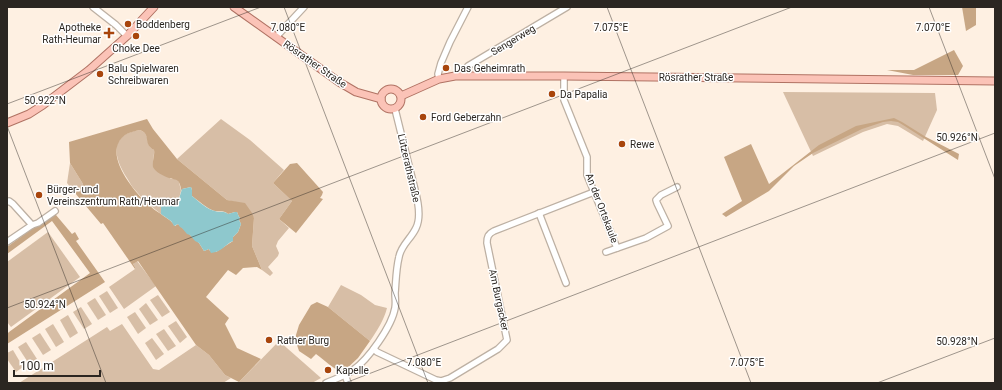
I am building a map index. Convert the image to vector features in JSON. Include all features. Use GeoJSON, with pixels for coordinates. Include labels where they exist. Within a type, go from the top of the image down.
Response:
{"type":"FeatureCollection","features":[{"type":"Feature","properties":{"kind":"main road"},"geometry":{"type":"LineString","coordinates":[[7,123],[44,106],[89,70],[127,36],[154,7]]}},
{"type":"Feature","properties":{"kind":"main road","name":"Rösrather Straße"},"geometry":{"type":"LineString","coordinates":[[235,7],[339,82],[356,92],[380,99]]}},
{"type":"Feature","properties":{"kind":"main road","name":"Rösrather Straße"},"geometry":{"type":"LineString","coordinates":[[401,96],[439,79],[465,76],[995,81]]}},
{"type":"Feature","properties":{"kind":"main road"},"geometry":{"type":"LineString","coordinates":[[391,88],[397,90],[401,96],[400,105],[395,109],[385,108],[380,99],[385,90],[391,88]]}},
{"type":"Feature","properties":{"kind":"street"},"geometry":{"type":"LineString","coordinates":[[93,7],[116,25],[127,36]]}},
{"type":"Feature","properties":{"kind":"street"},"geometry":{"type":"LineString","coordinates":[[276,37],[304,7]]}},
{"type":"Feature","properties":{"kind":"street"},"geometry":{"type":"LineString","coordinates":[[439,79],[438,74],[440,63],[468,7]]}},
{"type":"Feature","properties":{"kind":"street","name":"Sengerweg"},"geometry":{"type":"LineString","coordinates":[[465,76],[465,70],[468,66],[567,7]]}},
{"type":"Feature","properties":{"kind":"street","name":"An der Ortskaule"},"geometry":{"type":"LineString","coordinates":[[564,76],[564,100],[587,157],[587,174],[617,248]]}},
{"type":"Feature","properties":{"kind":"street","name":"Lützerathstraße"},"geometry":{"type":"LineString","coordinates":[[326,383],[345,375],[358,367],[369,356],[390,323],[395,309],[397,270],[401,248],[416,228],[418,221],[418,202],[395,109]]}},
{"type":"Feature","properties":{"kind":"street"},"geometry":{"type":"LineString","coordinates":[[606,252],[646,238],[668,226],[656,200],[661,195],[677,187]]}},
{"type":"Feature","properties":{"kind":"street","name":"Am Burgacker"},"geometry":{"type":"LineString","coordinates":[[374,349],[377,352],[441,381],[455,375],[498,349],[507,340],[487,238],[489,234],[594,192]]}},
{"type":"Feature","properties":{"kind":"street"},"geometry":{"type":"LineString","coordinates":[[7,202],[9,201],[13,204],[32,225]]}},
{"type":"Feature","properties":{"kind":"street"},"geometry":{"type":"LineString","coordinates":[[7,242],[55,211]]}},
{"type":"Feature","properties":{"kind":"street"},"geometry":{"type":"LineString","coordinates":[[539,213],[566,283]]}},
{"type":"Feature","properties":{"kind":"street"},"geometry":{"type":"LineString","coordinates":[[345,375],[348,383]]}},
{"type":"Feature","properties":{"kind":"shaded area"},"geometry":{"type":"Polygon","coordinates":[[[962,7],[976,7],[976,25],[966,31],[962,7]]]}},
{"type":"Feature","properties":{"kind":"shaded area"},"geometry":{"type":"Polygon","coordinates":[[[954,50],[963,66],[958,75],[913,75],[887,70],[914,70],[954,50]]]}},
{"type":"Feature","properties":{"kind":"shaded area"},"geometry":{"type":"Polygon","coordinates":[[[783,92],[935,93],[937,110],[923,141],[898,126],[887,124],[863,132],[813,156],[783,92]]]}},
{"type":"Feature","properties":{"kind":"shaded area"},"geometry":{"type":"Polygon","coordinates":[[[894,118],[959,154],[958,160],[898,122],[883,122],[862,129],[813,153],[794,166],[769,191],[726,217],[722,214],[742,201],[724,157],[751,144],[769,184],[819,145],[856,126],[894,118]]]}},
{"type":"Feature","properties":{"kind":"shaded area"},"geometry":{"type":"Polygon","coordinates":[[[147,119],[177,159],[227,200],[245,203],[254,218],[252,246],[262,270],[257,267],[243,268],[236,275],[228,270],[206,297],[229,318],[225,324],[237,348],[261,359],[239,382],[225,375],[209,355],[196,345],[138,261],[133,264],[135,269],[103,223],[101,224],[75,193],[83,184],[70,163],[69,142],[147,119]],[[140,130],[124,136],[118,144],[116,151],[117,159],[125,177],[137,193],[151,207],[175,226],[178,224],[199,243],[204,251],[209,249],[210,251],[216,252],[233,241],[233,237],[238,232],[241,224],[239,220],[240,217],[237,212],[228,214],[209,209],[192,196],[191,187],[182,189],[181,191],[178,181],[156,171],[153,167],[154,150],[148,145],[147,137],[144,132],[140,130]]]}},
{"type":"Feature","properties":{"kind":"shaded area"},"geometry":{"type":"Polygon","coordinates":[[[221,119],[250,140],[284,170],[273,183],[292,201],[279,219],[289,228],[278,241],[276,246],[279,253],[268,267],[273,273],[270,276],[262,270],[252,246],[254,218],[239,203],[227,200],[177,159],[221,119]]]}},
{"type":"Feature","properties":{"kind":"shaded area"},"geometry":{"type":"Polygon","coordinates":[[[140,130],[146,134],[149,145],[154,150],[153,164],[171,179],[177,179],[179,182],[181,191],[178,202],[162,208],[161,214],[133,188],[119,163],[117,155],[118,142],[123,136],[130,132],[140,130]]]}},
{"type":"Feature","properties":{"kind":"shaded area"},"geometry":{"type":"Polygon","coordinates":[[[70,163],[83,184],[75,193],[67,183],[70,163]]]}},
{"type":"Feature","properties":{"kind":"shaded area"},"geometry":{"type":"Polygon","coordinates":[[[297,163],[323,192],[320,198],[323,199],[296,233],[279,219],[292,201],[273,183],[290,164],[297,163]]]}},
{"type":"Feature","properties":{"kind":"shaded area"},"geometry":{"type":"Polygon","coordinates":[[[55,212],[72,234],[75,232],[79,239],[76,241],[105,282],[7,344],[7,334],[9,332],[90,273],[52,221],[7,254],[7,247],[55,212]]]}},
{"type":"Feature","properties":{"kind":"shaded area"},"geometry":{"type":"Polygon","coordinates":[[[48,232],[80,277],[11,327],[7,322],[7,262],[48,232]]]}},
{"type":"Feature","properties":{"kind":"shaded area"},"geometry":{"type":"Polygon","coordinates":[[[137,261],[156,286],[124,309],[109,287],[135,269],[133,264],[137,261]]]}},
{"type":"Feature","properties":{"kind":"shaded area"},"geometry":{"type":"Polygon","coordinates":[[[341,285],[361,295],[375,305],[387,308],[380,325],[370,341],[328,307],[341,285]]]}},
{"type":"Feature","properties":{"kind":"shaded area"},"geometry":{"type":"Polygon","coordinates":[[[107,291],[118,308],[110,313],[99,296],[107,291]]]}},
{"type":"Feature","properties":{"kind":"shaded area"},"geometry":{"type":"Polygon","coordinates":[[[158,295],[170,312],[162,317],[150,300],[158,295]]]}},
{"type":"Feature","properties":{"kind":"shaded area"},"geometry":{"type":"Polygon","coordinates":[[[95,298],[106,315],[98,320],[87,303],[95,298]]]}},
{"type":"Feature","properties":{"kind":"shaded area"},"geometry":{"type":"Polygon","coordinates":[[[317,302],[328,307],[370,341],[358,358],[342,373],[316,354],[311,359],[299,351],[296,342],[296,335],[299,325],[311,305],[317,302]]]}},
{"type":"Feature","properties":{"kind":"shaded area"},"geometry":{"type":"Polygon","coordinates":[[[146,303],[158,320],[150,325],[139,309],[146,303]]]}},
{"type":"Feature","properties":{"kind":"shaded area"},"geometry":{"type":"Polygon","coordinates":[[[81,307],[92,324],[84,329],[73,312],[81,307]]]}},
{"type":"Feature","properties":{"kind":"shaded area"},"geometry":{"type":"Polygon","coordinates":[[[135,312],[146,328],[138,334],[127,317],[135,312]]]}},
{"type":"Feature","properties":{"kind":"shaded area"},"geometry":{"type":"Polygon","coordinates":[[[68,315],[78,333],[70,338],[60,320],[68,315]]]}},
{"type":"Feature","properties":{"kind":"shaded area"},"geometry":{"type":"Polygon","coordinates":[[[176,321],[187,337],[180,343],[168,326],[176,321]]]}},
{"type":"Feature","properties":{"kind":"shaded area"},"geometry":{"type":"Polygon","coordinates":[[[53,324],[64,342],[56,347],[45,329],[53,324]]]}},
{"type":"Feature","properties":{"kind":"shaded area"},"geometry":{"type":"Polygon","coordinates":[[[122,324],[153,369],[159,370],[196,345],[209,355],[225,375],[231,378],[223,383],[19,383],[107,327],[110,331],[122,324]]]}},
{"type":"Feature","properties":{"kind":"shaded area"},"geometry":{"type":"Polygon","coordinates":[[[164,329],[176,346],[168,351],[156,334],[164,329]]]}},
{"type":"Feature","properties":{"kind":"shaded area"},"geometry":{"type":"Polygon","coordinates":[[[40,333],[51,350],[43,355],[32,338],[40,333]]]}},
{"type":"Feature","properties":{"kind":"shaded area"},"geometry":{"type":"Polygon","coordinates":[[[152,338],[164,354],[156,360],[145,343],[152,338]]]}},
{"type":"Feature","properties":{"kind":"shaded area"},"geometry":{"type":"Polygon","coordinates":[[[279,341],[321,378],[312,383],[239,383],[239,382],[279,341]]]}},
{"type":"Feature","properties":{"kind":"shaded area"},"geometry":{"type":"Polygon","coordinates":[[[26,342],[37,359],[29,364],[18,347],[26,342]]]}},
{"type":"Feature","properties":{"kind":"shaded area"},"geometry":{"type":"Polygon","coordinates":[[[13,350],[23,367],[16,372],[7,359],[7,353],[13,350]]]}},
{"type":"Feature","properties":{"kind":"water"},"geometry":{"type":"Polygon","coordinates":[[[191,187],[192,196],[206,207],[217,212],[225,212],[228,214],[237,212],[240,217],[239,220],[241,224],[238,232],[233,237],[233,241],[218,251],[211,253],[209,249],[204,251],[199,243],[187,234],[178,224],[174,226],[171,221],[161,214],[161,204],[168,206],[172,202],[178,202],[182,189],[191,187]]]}},
{"type":"Feature","properties":{"kind":"place","name":"Boddenberg"},"geometry":{"type":"Point","coordinates":[128,24]}},
{"type":"Feature","properties":{"kind":"place","name":"Apotheke Rath-Heumar"},"geometry":{"type":"Point","coordinates":[109,33]}},
{"type":"Feature","properties":{"kind":"place","name":"Choke Dee"},"geometry":{"type":"Point","coordinates":[136,36]}},
{"type":"Feature","properties":{"kind":"place","name":"Das Geheimrath"},"geometry":{"type":"Point","coordinates":[446,68]}},
{"type":"Feature","properties":{"kind":"place","name":"Balu Spielwaren Schreibwaren"},"geometry":{"type":"Point","coordinates":[100,74]}},
{"type":"Feature","properties":{"kind":"place","name":"Da Papalia"},"geometry":{"type":"Point","coordinates":[552,94]}},
{"type":"Feature","properties":{"kind":"place","name":"Ford Geberzahn"},"geometry":{"type":"Point","coordinates":[423,117]}},
{"type":"Feature","properties":{"kind":"place","name":"Rewe"},"geometry":{"type":"Point","coordinates":[622,144]}},
{"type":"Feature","properties":{"kind":"place","name":"Bürger- und Vereinszentrum Rath/Heumar"},"geometry":{"type":"Point","coordinates":[39,195]}},
{"type":"Feature","properties":{"kind":"place","name":"Rather Burg"},"geometry":{"type":"Point","coordinates":[269,340]}},
{"type":"Feature","properties":{"kind":"place","name":"Kapelle"},"geometry":{"type":"Point","coordinates":[328,370]}}]}
